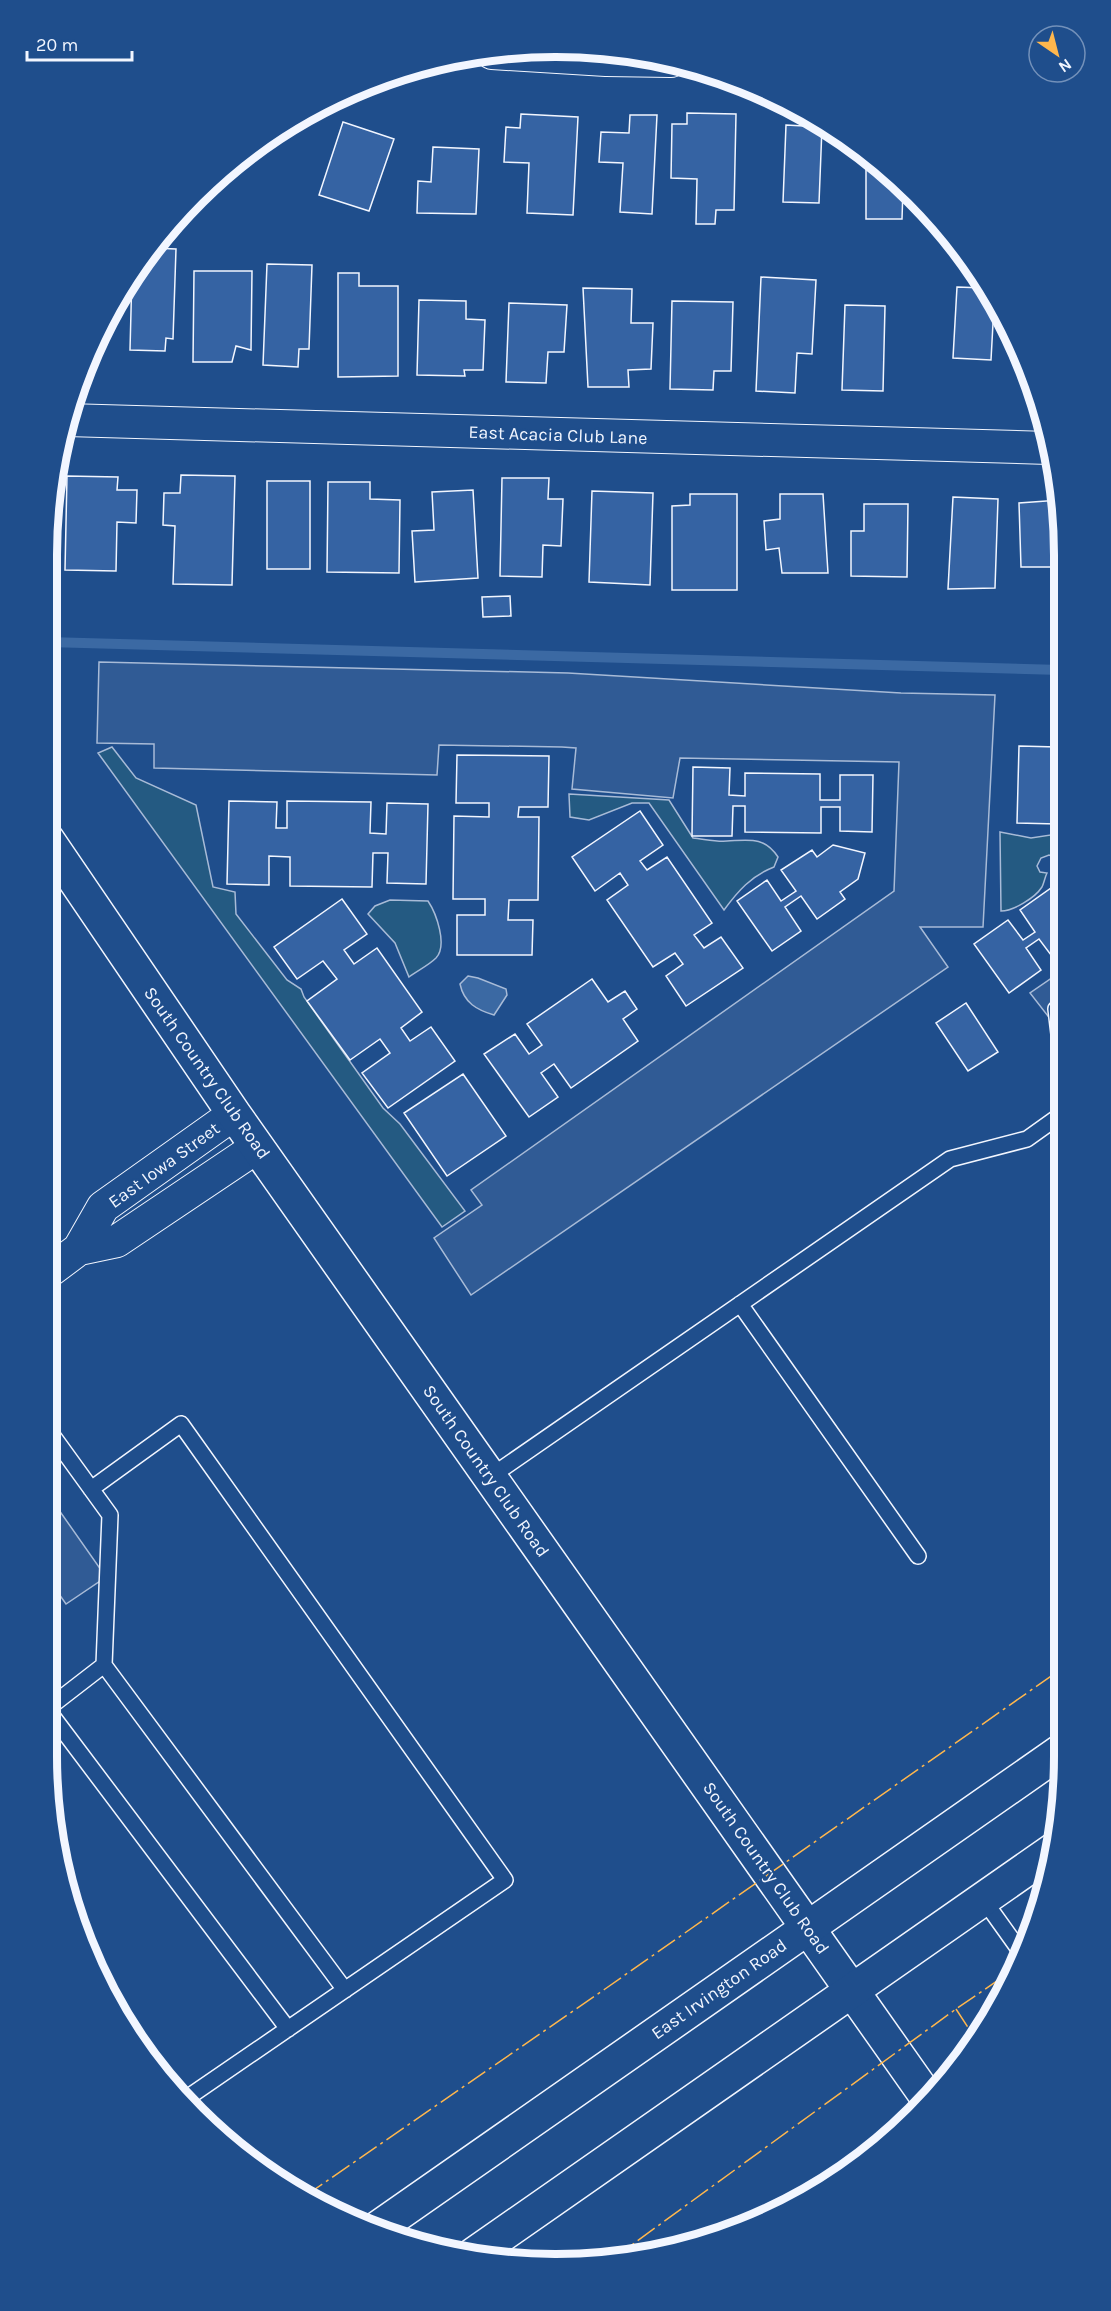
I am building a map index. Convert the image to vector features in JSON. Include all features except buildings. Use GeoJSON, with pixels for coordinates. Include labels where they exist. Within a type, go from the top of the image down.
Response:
{"type":"FeatureCollection","features":[{"type":"Feature","properties":{"kind":"street"},"geometry":{"type":"LineString","coordinates":[[558,57],[611,60]]}},
{"type":"Feature","properties":{"kind":"street","name":"East Acacia Club Lane"},"geometry":{"type":"LineString","coordinates":[[76,420],[1041,446]]}},
{"type":"Feature","properties":{"kind":"street","name":"South Country Club Road"},"geometry":{"type":"LineString","coordinates":[[57,855],[257,1147],[923,2092]]}},
{"type":"Feature","properties":{"kind":"street","name":"East Iowa Street"},"geometry":{"type":"LineString","coordinates":[[57,1265],[79,1249],[104,1207],[234,1114]]}},
{"type":"Feature","properties":{"kind":"street","name":"East Iowa Street"},"geometry":{"type":"LineString","coordinates":[[79,1249],[117,1241],[257,1147]]}},
{"type":"Feature","properties":{"kind":"street","name":"East Irvington Road"},"geometry":{"type":"LineString","coordinates":[[384,2224],[1054,1756]]}},
{"type":"Feature","properties":{"kind":"street"},"geometry":{"type":"LineString","coordinates":[[482,2249],[1043,1857]]}},
{"type":"Feature","properties":{"kind":"lane"},"geometry":{"type":"LineString","coordinates":[[490,1477],[950,1159],[1027,1138],[1054,1119]]}},
{"type":"Feature","properties":{"kind":"lane"},"geometry":{"type":"LineString","coordinates":[[740,1304],[918,1556]]}},
{"type":"Feature","properties":{"kind":"lane"},"geometry":{"type":"LineString","coordinates":[[90,1490],[181,1424],[505,1880],[191,2095]]}},
{"type":"Feature","properties":{"kind":"lane"},"geometry":{"type":"LineString","coordinates":[[57,1444],[110,1515],[104,1665],[345,1990]]}},
{"type":"Feature","properties":{"kind":"lane"},"geometry":{"type":"LineString","coordinates":[[57,1701],[104,1665]]}},
{"type":"Feature","properties":{"kind":"lane"},"geometry":{"type":"LineString","coordinates":[[57,1724],[288,2030]]}},
{"type":"Feature","properties":{"kind":"lane"},"geometry":{"type":"LineString","coordinates":[[983,1899],[1016,1945]]}},
{"type":"Feature","properties":{"kind":"shaded area"},"geometry":{"type":"Polygon","coordinates":[[[99,662],[568,673],[901,693],[995,695],[983,927],[920,927],[948,967],[471,1295],[434,1238],[482,1205],[471,1190],[894,891],[899,762],[680,758],[673,798],[572,789],[576,748],[562,747],[439,745],[437,775],[154,768],[154,744],[97,743],[99,662]]]}},
{"type":"Feature","properties":{"kind":"shaded area"},"geometry":{"type":"Polygon","coordinates":[[[112,747],[136,778],[196,805],[213,887],[235,892],[236,914],[287,980],[301,989],[304,997],[383,1108],[400,1124],[465,1211],[442,1227],[98,753],[112,747]]]}},
{"type":"Feature","properties":{"kind":"shaded area"},"geometry":{"type":"Polygon","coordinates":[[[569,794],[669,800],[693,838],[762,842],[778,857],[774,867],[758,875],[746,885],[724,910],[649,803],[632,803],[589,820],[570,817],[569,794]]]}},
{"type":"Feature","properties":{"kind":"shaded area"},"geometry":{"type":"Polygon","coordinates":[[[1000,832],[1031,838],[1054,834],[1054,857],[1049,855],[1041,858],[1037,866],[1040,872],[1047,873],[1042,887],[1023,903],[1001,911],[1000,832]]]}},
{"type":"Feature","properties":{"kind":"shaded area"},"geometry":{"type":"Polygon","coordinates":[[[390,900],[428,901],[441,937],[441,945],[436,958],[409,977],[395,943],[368,914],[375,906],[390,900]]]}},
{"type":"Feature","properties":{"kind":"shaded area"},"geometry":{"type":"Polygon","coordinates":[[[468,976],[506,989],[507,995],[494,1015],[482,1011],[468,1001],[460,984],[468,976]]]}},
{"type":"Feature","properties":{"kind":"shaded area"},"geometry":{"type":"Polygon","coordinates":[[[1054,976],[1054,1024],[1030,993],[1054,976]]]}},
{"type":"Feature","properties":{"kind":"shaded area"},"geometry":{"type":"Polygon","coordinates":[[[57,1507],[106,1577],[66,1604],[57,1591],[57,1507]]]}},
{"type":"Feature","properties":{"kind":"waterway"},"geometry":{"type":"LineString","coordinates":[[57,642],[1054,670]]}},
{"type":"Feature","properties":{"kind":"power"},"geometry":{"type":"LineString","coordinates":[[313,2191],[1054,1674]]}},
{"type":"Feature","properties":{"kind":"power"},"geometry":{"type":"LineString","coordinates":[[626,2249],[1002,1977]]}},
{"type":"Feature","properties":{"kind":"power"},"geometry":{"type":"LineString","coordinates":[[956,2009],[971,2031]]}}]}
